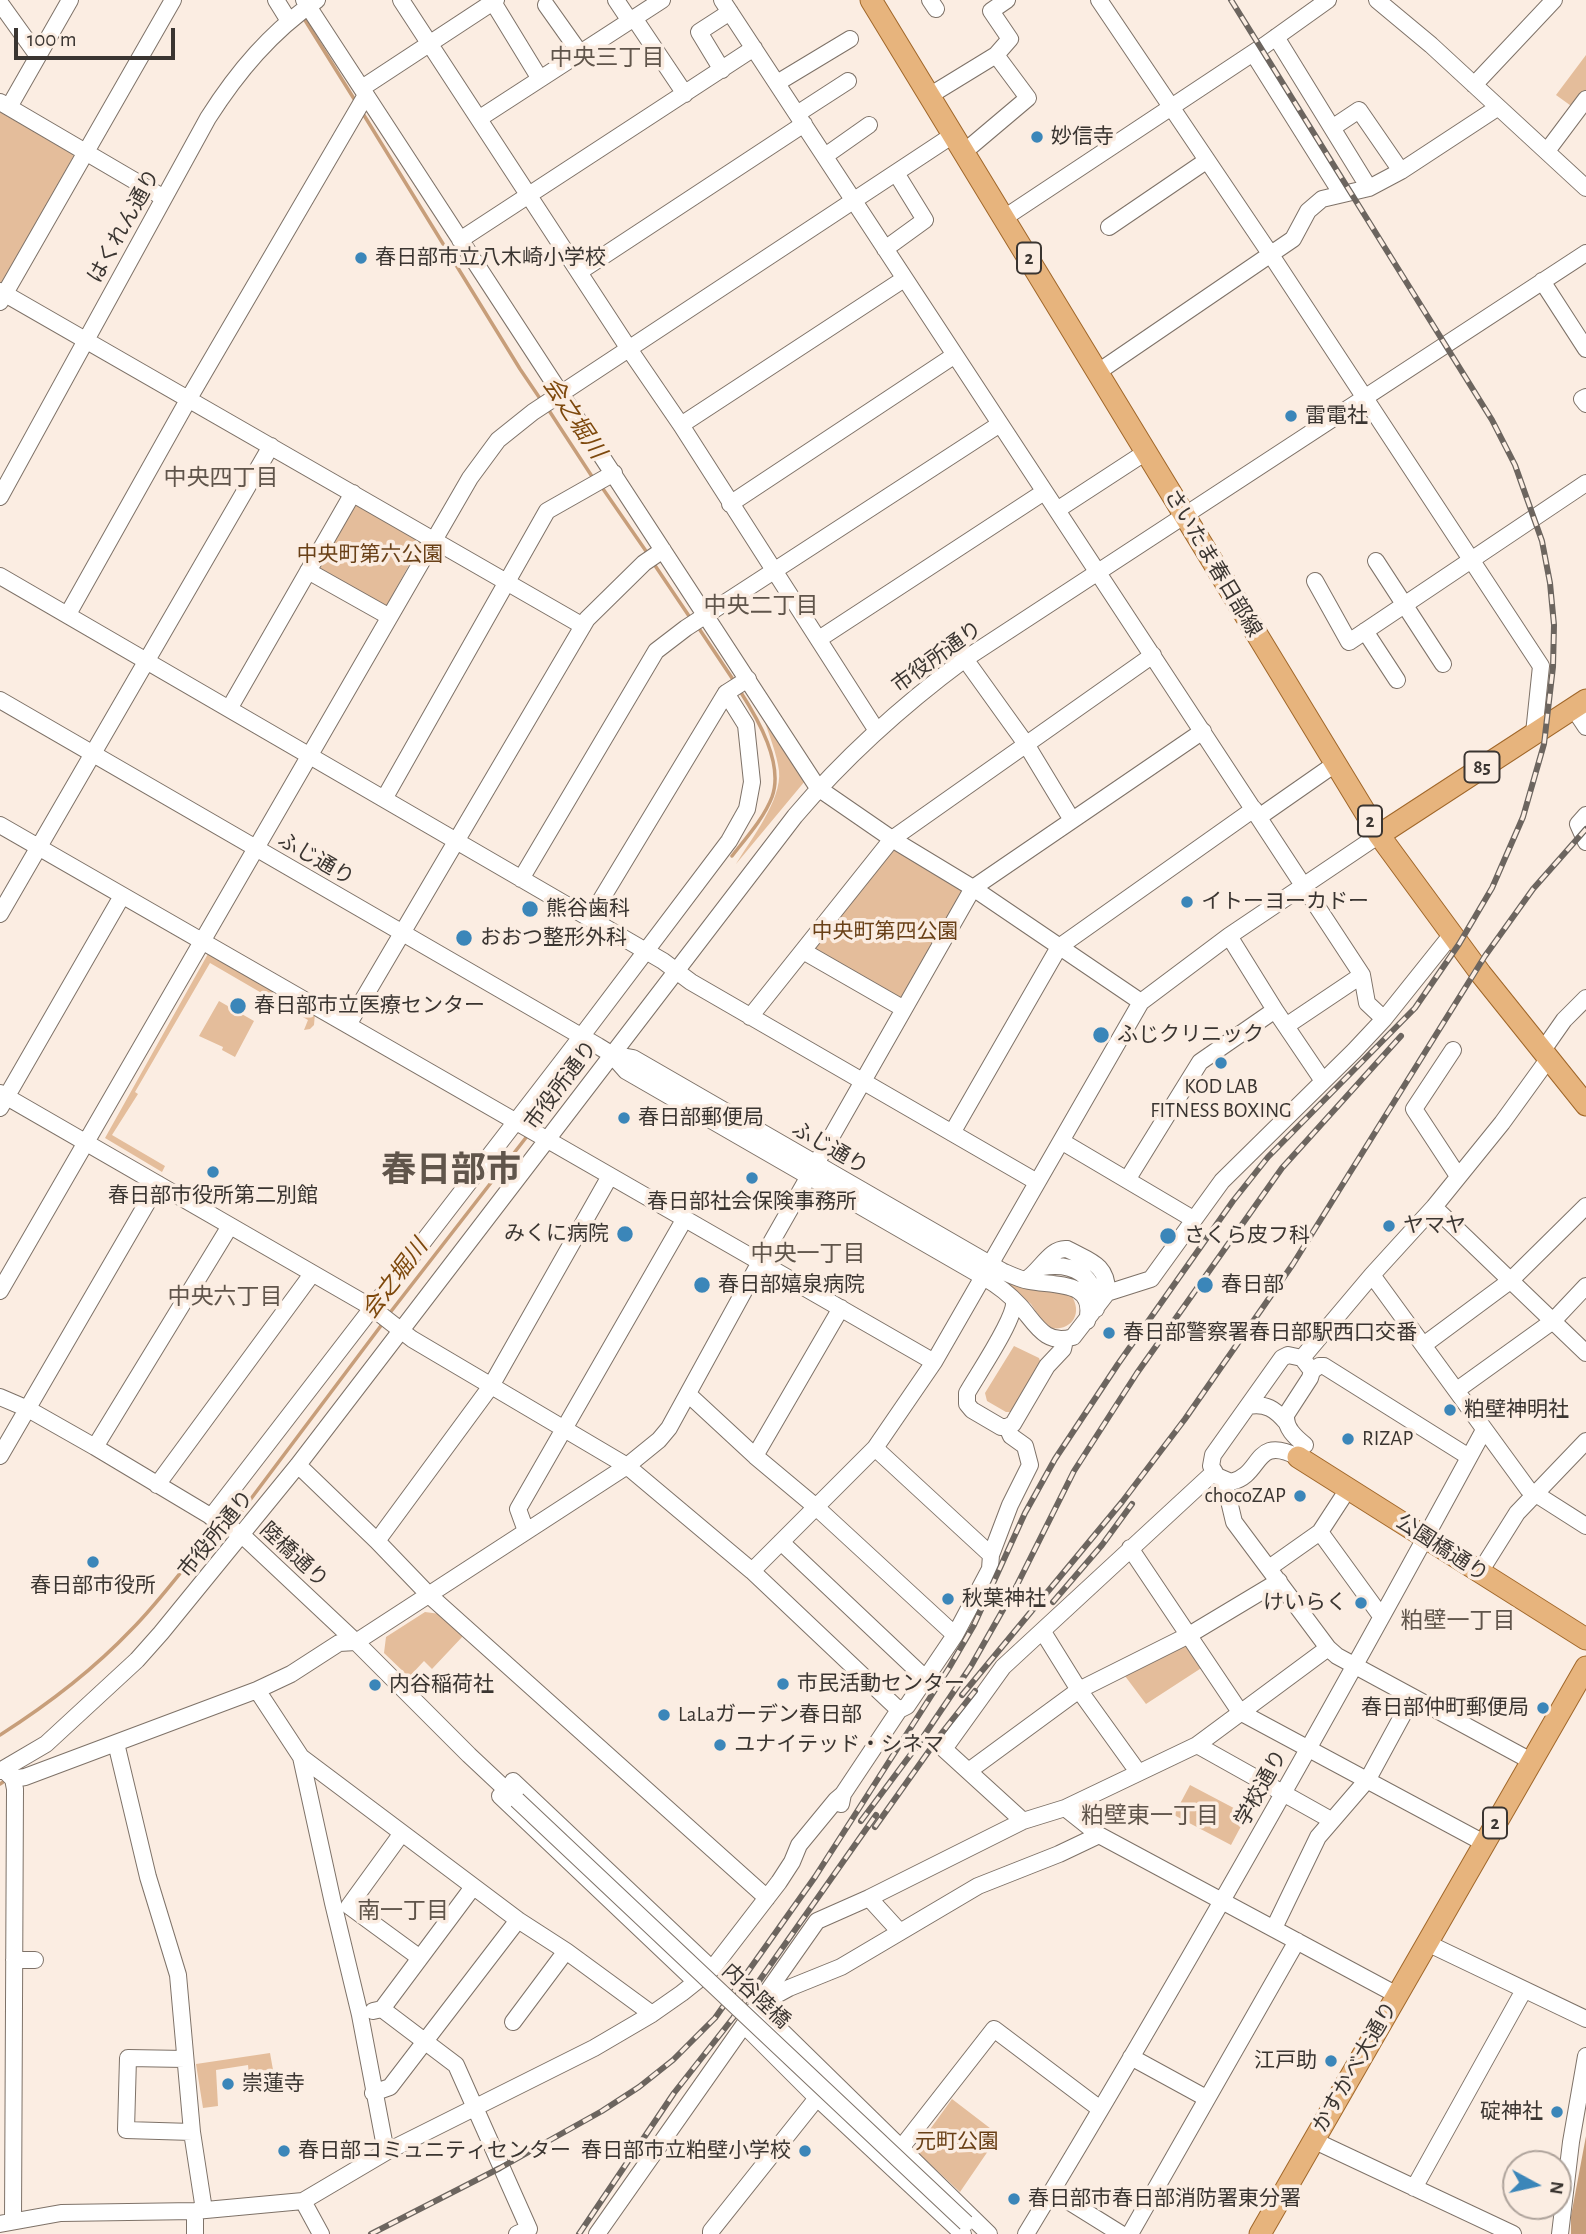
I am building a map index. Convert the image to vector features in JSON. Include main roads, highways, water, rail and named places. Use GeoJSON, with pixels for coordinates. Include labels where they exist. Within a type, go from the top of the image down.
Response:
{"type":"FeatureCollection","features":[{"type":"Feature","properties":{"kind":"main road","name":"さいたま春日部線"},"geometry":{"type":"LineString","coordinates":[[871,0],[1379,835],[1452,934],[1586,1105]]}},
{"type":"Feature","properties":{"kind":"main road","name":"85"},"geometry":{"type":"LineString","coordinates":[[1379,835],[1580,705]]}},
{"type":"Feature","properties":{"kind":"main road","name":"公園橋通り"},"geometry":{"type":"LineString","coordinates":[[1586,1627],[1485,1564],[1429,1533],[1348,1489],[1302,1451],[1429,1533],[1586,1639]]}},
{"type":"Feature","properties":{"kind":"main road","name":"かすかべ大通り"},"geometry":{"type":"LineString","coordinates":[[1260,2234],[1586,1667]]}},
{"type":"Feature","properties":{"kind":"waterway","name":"会之堀川"},"geometry":{"type":"LineString","coordinates":[[303,17],[356,102]]}},
{"type":"Feature","properties":{"kind":"waterway","name":"会之堀川"},"geometry":{"type":"LineString","coordinates":[[362,112],[541,400]]}},
{"type":"Feature","properties":{"kind":"waterway","name":"会之堀川"},"geometry":{"type":"LineString","coordinates":[[548,409],[593,478]]}},
{"type":"Feature","properties":{"kind":"waterway","name":"会之堀川"},"geometry":{"type":"LineString","coordinates":[[601,486],[648,554]]}},
{"type":"Feature","properties":{"kind":"waterway","name":"会之堀川"},"geometry":{"type":"LineString","coordinates":[[654,564],[691,619]]}},
{"type":"Feature","properties":{"kind":"waterway","name":"会之堀川"},"geometry":{"type":"LineString","coordinates":[[698,627],[734,681]]}},
{"type":"Feature","properties":{"kind":"waterway","name":"会之堀川"},"geometry":{"type":"LineString","coordinates":[[732,856],[764,813],[775,784],[775,770],[767,742],[740,691]]}},
{"type":"Feature","properties":{"kind":"waterway","name":"会之堀川"},"geometry":{"type":"LineString","coordinates":[[534,1126],[583,1060]]}},
{"type":"Feature","properties":{"kind":"waterway","name":"会之堀川"},"geometry":{"type":"LineString","coordinates":[[389,1314],[528,1135]]}},
{"type":"Feature","properties":{"kind":"waterway","name":"会之堀川"},"geometry":{"type":"LineString","coordinates":[[235,1520],[383,1323]]}},
{"type":"Feature","properties":{"kind":"waterway","name":"会之堀川"},"geometry":{"type":"LineString","coordinates":[[0,1735],[52,1699],[101,1659],[148,1611],[198,1551]]}},
{"type":"Feature","properties":{"kind":"railway"},"geometry":{"type":"LineString","coordinates":[[371,2234],[500,2168],[602,2111],[673,2060],[715,2018],[815,1877],[949,1668],[974,1625],[1025,1513],[1055,1459],[1118,1364],[1233,1201],[1268,1157],[1415,1008],[1459,944],[1492,888],[1523,817],[1544,744],[1553,667],[1554,625],[1542,541],[1515,465],[1492,420],[1231,0]]}},
{"type":"Feature","properties":{"kind":"railway"},"geometry":{"type":"LineString","coordinates":[[962,1695],[1122,1502],[1185,1419],[1293,1264],[1485,956],[1533,889],[1586,829]]}},
{"type":"Feature","properties":{"kind":"railway"},"geometry":{"type":"LineString","coordinates":[[861,1821],[917,1746],[971,1666],[1016,1587],[1074,1471],[1137,1373],[1282,1168],[1401,1036]]}},
{"type":"Feature","properties":{"kind":"railway"},"geometry":{"type":"LineString","coordinates":[[1053,1602],[1102,1545],[1132,1504]]}},
{"type":"Feature","properties":{"kind":"railway"},"geometry":{"type":"LineString","coordinates":[[875,1827],[975,1691]]}},
{"type":"Feature","properties":{"kind":"railway"},"geometry":{"type":"LineString","coordinates":[[579,2234],[674,2093],[733,2018],[876,1815]]}},
{"type":"Feature","properties":{"kind":"place","name":"妙信寺"},"geometry":{"type":"Point","coordinates":[1037,137]}},
{"type":"Feature","properties":{"kind":"place","name":"春日部市立八木崎小学校"},"geometry":{"type":"Point","coordinates":[361,258]}},
{"type":"Feature","properties":{"kind":"place","name":"雷電社"},"geometry":{"type":"Point","coordinates":[1291,416]}},
{"type":"Feature","properties":{"kind":"place","name":"イトーヨーカドー"},"geometry":{"type":"Point","coordinates":[1187,902]}},
{"type":"Feature","properties":{"kind":"place","name":"熊谷歯科"},"geometry":{"type":"Point","coordinates":[530,909]}},
{"type":"Feature","properties":{"kind":"place","name":"おおつ整形外科"},"geometry":{"type":"Point","coordinates":[464,938]}},
{"type":"Feature","properties":{"kind":"place","name":"春日部市立医療センター"},"geometry":{"type":"Point","coordinates":[238,1006]}},
{"type":"Feature","properties":{"kind":"place","name":"ふじクリニック"},"geometry":{"type":"Point","coordinates":[1101,1035]}},
{"type":"Feature","properties":{"kind":"place","name":"KOD LAB FITNESS BOXING"},"geometry":{"type":"Point","coordinates":[1221,1063]}},
{"type":"Feature","properties":{"kind":"place","name":"春日部郵便局"},"geometry":{"type":"Point","coordinates":[624,1118]}},
{"type":"Feature","properties":{"kind":"place","name":"春日部市役所第二別館"},"geometry":{"type":"Point","coordinates":[213,1172]}},
{"type":"Feature","properties":{"kind":"place","name":"春日部社会保険事務所"},"geometry":{"type":"Point","coordinates":[752,1178]}},
{"type":"Feature","properties":{"kind":"place","name":"ヤマヤ"},"geometry":{"type":"Point","coordinates":[1389,1226]}},
{"type":"Feature","properties":{"kind":"place","name":"みくに病院"},"geometry":{"type":"Point","coordinates":[625,1234]}},
{"type":"Feature","properties":{"kind":"place","name":"さくら皮フ科"},"geometry":{"type":"Point","coordinates":[1168,1236]}},
{"type":"Feature","properties":{"kind":"place","name":"春日部嬉泉病院"},"geometry":{"type":"Point","coordinates":[702,1285]}},
{"type":"Feature","properties":{"kind":"place","name":"春日部"},"geometry":{"type":"Point","coordinates":[1205,1285]}},
{"type":"Feature","properties":{"kind":"place","name":"春日部警察署春日部駅西口交番"},"geometry":{"type":"Point","coordinates":[1109,1333]}},
{"type":"Feature","properties":{"kind":"place","name":"粕壁神明社"},"geometry":{"type":"Point","coordinates":[1450,1410]}},
{"type":"Feature","properties":{"kind":"place","name":"RIZAP"},"geometry":{"type":"Point","coordinates":[1348,1439]}},
{"type":"Feature","properties":{"kind":"place","name":"chocoZAP"},"geometry":{"type":"Point","coordinates":[1300,1496]}},
{"type":"Feature","properties":{"kind":"place","name":"春日部市役所"},"geometry":{"type":"Point","coordinates":[93,1562]}},
{"type":"Feature","properties":{"kind":"place","name":"秋葉神社"},"geometry":{"type":"Point","coordinates":[948,1599]}},
{"type":"Feature","properties":{"kind":"place","name":"けいらく"},"geometry":{"type":"Point","coordinates":[1361,1603]}},
{"type":"Feature","properties":{"kind":"place","name":"市民活動センター"},"geometry":{"type":"Point","coordinates":[783,1684]}},
{"type":"Feature","properties":{"kind":"place","name":"内谷稲荷社"},"geometry":{"type":"Point","coordinates":[375,1685]}},
{"type":"Feature","properties":{"kind":"place","name":"春日部仲町郵便局"},"geometry":{"type":"Point","coordinates":[1543,1708]}},
{"type":"Feature","properties":{"kind":"place","name":"LaLaガーデン春日部"},"geometry":{"type":"Point","coordinates":[664,1715]}},
{"type":"Feature","properties":{"kind":"place","name":"ユナイテッド・シネマ"},"geometry":{"type":"Point","coordinates":[720,1745]}},
{"type":"Feature","properties":{"kind":"place","name":"江戸助"},"geometry":{"type":"Point","coordinates":[1331,2061]}},
{"type":"Feature","properties":{"kind":"place","name":"崇蓮寺"},"geometry":{"type":"Point","coordinates":[228,2084]}},
{"type":"Feature","properties":{"kind":"place","name":"碇神社"},"geometry":{"type":"Point","coordinates":[1557,2112]}},
{"type":"Feature","properties":{"kind":"place","name":"春日部コミュニティセンター"},"geometry":{"type":"Point","coordinates":[284,2151]}},
{"type":"Feature","properties":{"kind":"place","name":"春日部市立粕壁小学校"},"geometry":{"type":"Point","coordinates":[805,2151]}},
{"type":"Feature","properties":{"kind":"place","name":"春日部市春日部消防署東分署"},"geometry":{"type":"Point","coordinates":[1014,2199]}},
{"type":"Feature","properties":{"kind":"district","name":"中央三丁目"},"geometry":{"type":"Point","coordinates":[607,58]}},
{"type":"Feature","properties":{"kind":"district","name":"中央四丁目"},"geometry":{"type":"Point","coordinates":[221,478]}},
{"type":"Feature","properties":{"kind":"district","name":"中央二丁目"},"geometry":{"type":"Point","coordinates":[761,606]}},
{"type":"Feature","properties":{"kind":"district","name":"春日部市"},"geometry":{"type":"Point","coordinates":[451,1170]}},
{"type":"Feature","properties":{"kind":"district","name":"中央一丁目"},"geometry":{"type":"Point","coordinates":[808,1254]}},
{"type":"Feature","properties":{"kind":"district","name":"中央六丁目"},"geometry":{"type":"Point","coordinates":[225,1297]}},
{"type":"Feature","properties":{"kind":"district","name":"粕壁一丁目"},"geometry":{"type":"Point","coordinates":[1458,1621]}},
{"type":"Feature","properties":{"kind":"district","name":"粕壁東一丁目"},"geometry":{"type":"Point","coordinates":[1150,1816]}},
{"type":"Feature","properties":{"kind":"district","name":"南一丁目"},"geometry":{"type":"Point","coordinates":[403,1911]}},
{"type":"Feature","properties":{"kind":"park label","name":"中央町第六公園"},"geometry":{"type":"Point","coordinates":[370,555]}},
{"type":"Feature","properties":{"kind":"park label","name":"中央町第四公園"},"geometry":{"type":"Point","coordinates":[885,932]}},
{"type":"Feature","properties":{"kind":"park label","name":"元町公園"},"geometry":{"type":"Point","coordinates":[957,2142]}}]}
